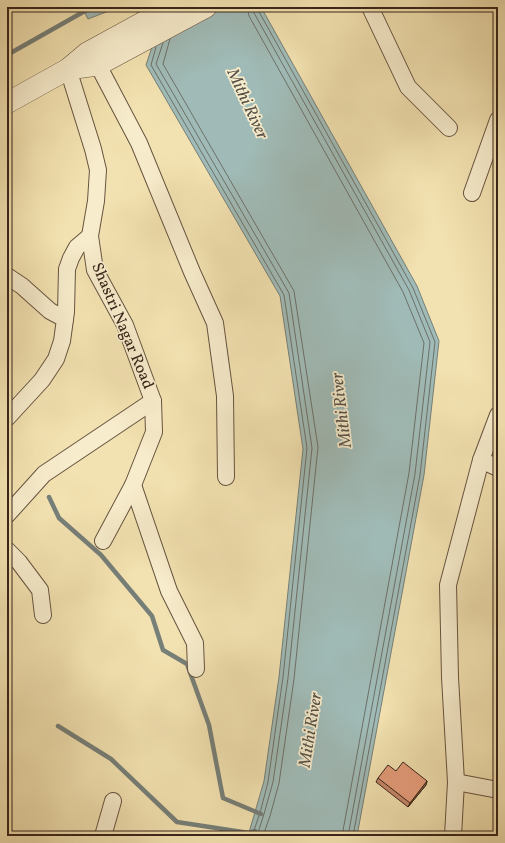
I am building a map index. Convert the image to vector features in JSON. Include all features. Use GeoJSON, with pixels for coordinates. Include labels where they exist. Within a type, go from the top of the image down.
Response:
{"type":"FeatureCollection","features":[{"type":"Feature","properties":{"kind":"street"},"geometry":{"type":"LineString","coordinates":[[68,69],[98,65],[116,46],[172,7]]}},
{"type":"Feature","properties":{"kind":"street"},"geometry":{"type":"LineString","coordinates":[[7,103],[68,69],[87,53],[116,46],[206,7]]}},
{"type":"Feature","properties":{"kind":"street"},"geometry":{"type":"LineString","coordinates":[[370,7],[408,87],[450,128]]}},
{"type":"Feature","properties":{"kind":"street"},"geometry":{"type":"LineString","coordinates":[[98,65],[139,143],[192,272],[215,323],[225,396],[226,477]]}},
{"type":"Feature","properties":{"kind":"street","name":"Shastri Nagar Road"},"geometry":{"type":"LineString","coordinates":[[7,515],[44,474],[153,401],[125,325],[95,270],[90,236],[96,201],[98,170],[68,69]]}},
{"type":"Feature","properties":{"kind":"street"},"geometry":{"type":"LineString","coordinates":[[472,193],[498,120]]}},
{"type":"Feature","properties":{"kind":"street"},"geometry":{"type":"LineString","coordinates":[[7,418],[42,380],[56,359],[62,341],[66,312],[67,269],[77,247],[90,236]]}},
{"type":"Feature","properties":{"kind":"street"},"geometry":{"type":"LineString","coordinates":[[7,276],[22,286],[50,311],[65,319]]}},
{"type":"Feature","properties":{"kind":"street"},"geometry":{"type":"LineString","coordinates":[[103,541],[133,485],[154,432],[153,401]]}},
{"type":"Feature","properties":{"kind":"street"},"geometry":{"type":"LineString","coordinates":[[453,836],[456,782],[450,677],[448,585],[481,460],[498,415]]}},
{"type":"Feature","properties":{"kind":"street"},"geometry":{"type":"LineString","coordinates":[[481,460],[498,468]]}},
{"type":"Feature","properties":{"kind":"street"},"geometry":{"type":"LineString","coordinates":[[133,485],[169,591],[195,642],[196,669]]}},
{"type":"Feature","properties":{"kind":"street"},"geometry":{"type":"LineString","coordinates":[[7,550],[19,562],[40,590],[42,615]]}},
{"type":"Feature","properties":{"kind":"street"},"geometry":{"type":"LineString","coordinates":[[456,782],[498,790]]}},
{"type":"Feature","properties":{"kind":"street"},"geometry":{"type":"LineString","coordinates":[[103,836],[113,801]]}},
{"type":"Feature","properties":{"kind":"water"},"geometry":{"type":"Polygon","coordinates":[[[82,7],[119,7],[88,19],[82,7]]]}},
{"type":"Feature","properties":{"kind":"water","name":"Mithi River"},"geometry":{"type":"Polygon","coordinates":[[[134,7],[261,7],[417,286],[439,341],[424,475],[357,836],[248,836],[264,781],[279,677],[303,449],[280,296],[146,65],[155,38],[134,7]]]}},
{"type":"Feature","properties":{"kind":"building"},"geometry":{"type":"Polygon","coordinates":[[[403,762],[427,781],[410,803],[378,778],[388,765],[396,771],[403,762]]]}},
{"type":"Feature","properties":{"kind":"waterway"},"geometry":{"type":"LineString","coordinates":[[7,55],[92,7]]}},
{"type":"Feature","properties":{"kind":"waterway"},"geometry":{"type":"LineString","coordinates":[[49,497],[59,518],[101,555],[152,616],[163,650],[187,664],[209,725],[223,798],[261,814]]}},
{"type":"Feature","properties":{"kind":"waterway"},"geometry":{"type":"LineString","coordinates":[[58,726],[111,759],[177,822],[249,833],[255,831]]}}]}
